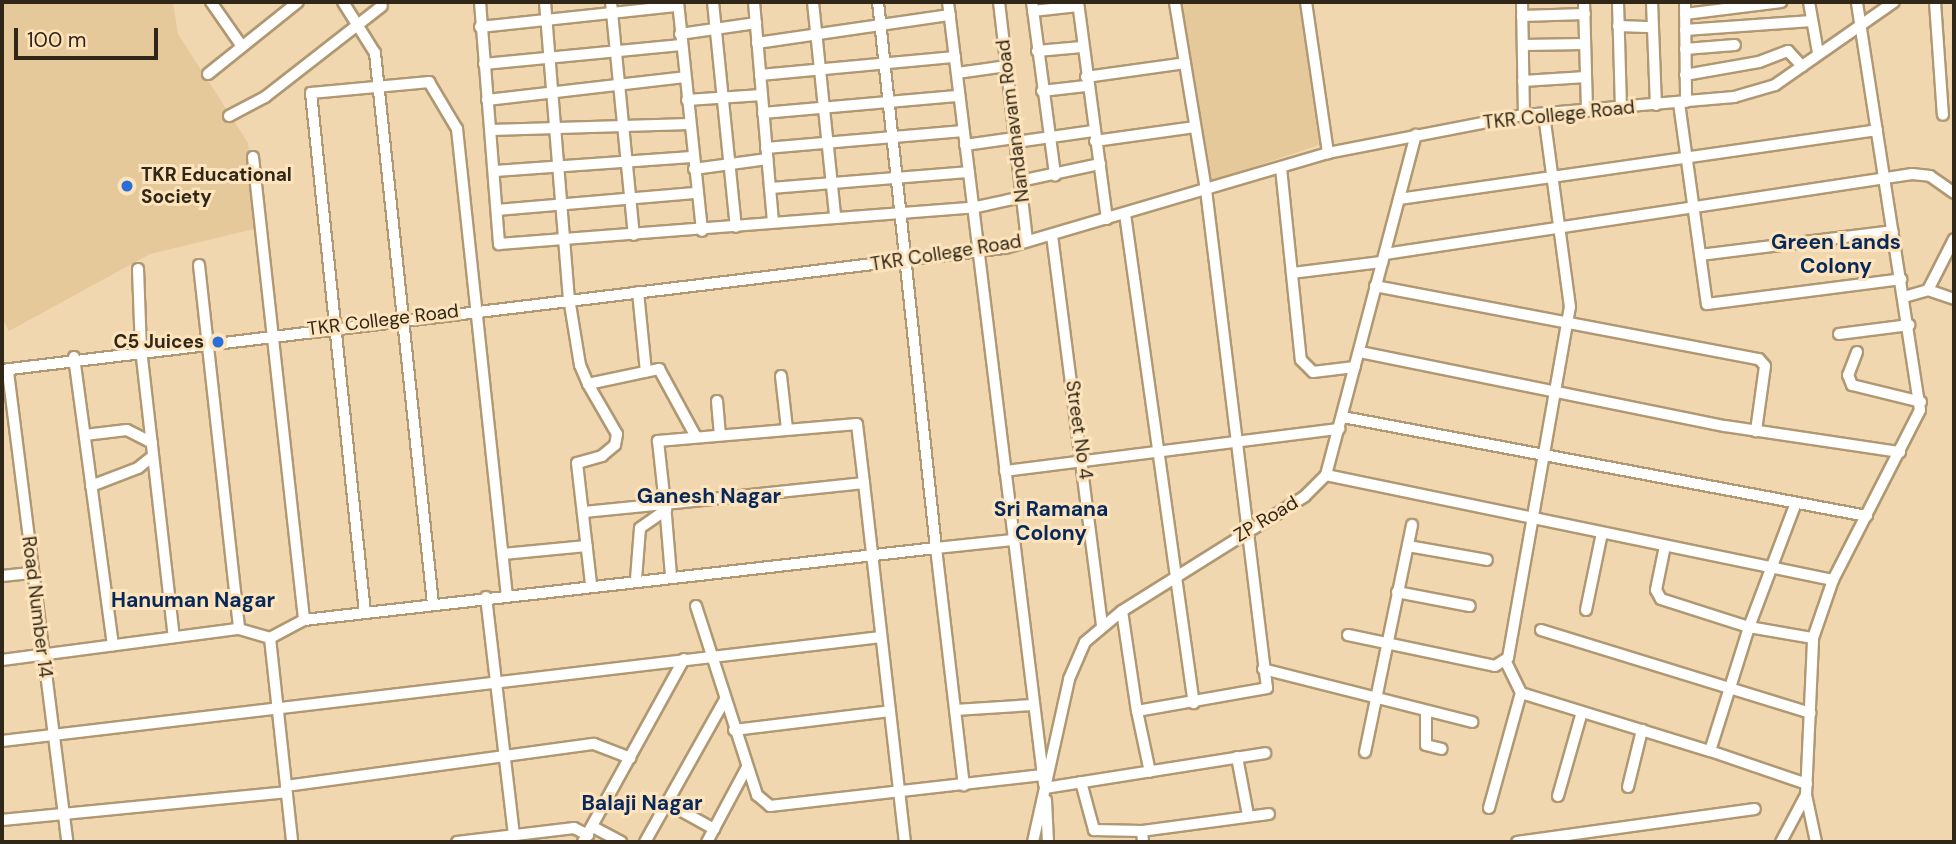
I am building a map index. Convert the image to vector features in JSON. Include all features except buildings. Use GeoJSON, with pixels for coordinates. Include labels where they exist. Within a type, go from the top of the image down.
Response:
{"type":"FeatureCollection","features":[{"type":"Feature","properties":{"kind":"street"},"geometry":{"type":"LineString","coordinates":[[211,2],[241,45]]}},
{"type":"Feature","properties":{"kind":"street"},"geometry":{"type":"LineString","coordinates":[[208,74],[282,6],[298,2]]}},
{"type":"Feature","properties":{"kind":"street"},"geometry":{"type":"LineString","coordinates":[[343,2],[360,24],[375,53],[399,318],[433,604]]}},
{"type":"Feature","properties":{"kind":"street"},"geometry":{"type":"LineString","coordinates":[[480,2],[499,244],[702,231],[835,216],[972,208],[1022,197]]}},
{"type":"Feature","properties":{"kind":"street"},"geometry":{"type":"LineString","coordinates":[[545,2],[568,240],[569,299],[588,384],[617,434],[602,456],[577,463],[591,584]]}},
{"type":"Feature","properties":{"kind":"street"},"geometry":{"type":"LineString","coordinates":[[713,2],[736,227]]}},
{"type":"Feature","properties":{"kind":"street"},"geometry":{"type":"LineString","coordinates":[[754,2],[773,222]]}},
{"type":"Feature","properties":{"kind":"street"},"geometry":{"type":"LineString","coordinates":[[813,2],[835,216]]}},
{"type":"Feature","properties":{"kind":"street"},"geometry":{"type":"LineString","coordinates":[[878,2],[902,212],[904,261],[964,785]]}},
{"type":"Feature","properties":{"kind":"street"},"geometry":{"type":"LineString","coordinates":[[948,2],[1045,788],[1048,842]]}},
{"type":"Feature","properties":{"kind":"street","name":"Nandanavam Road"},"geometry":{"type":"LineString","coordinates":[[999,2],[1027,241]]}},
{"type":"Feature","properties":{"kind":"street"},"geometry":{"type":"LineString","coordinates":[[1137,711],[1194,703],[1266,688],[1234,440],[1206,190],[1175,2]]}},
{"type":"Feature","properties":{"kind":"street"},"geometry":{"type":"LineString","coordinates":[[1306,2],[1328,153]]}},
{"type":"Feature","properties":{"kind":"street"},"geometry":{"type":"LineString","coordinates":[[1522,2],[1524,115]]}},
{"type":"Feature","properties":{"kind":"street"},"geometry":{"type":"LineString","coordinates":[[1584,2],[1587,111]]}},
{"type":"Feature","properties":{"kind":"street"},"geometry":{"type":"LineString","coordinates":[[1618,2],[1621,110]]}},
{"type":"Feature","properties":{"kind":"street"},"geometry":{"type":"LineString","coordinates":[[1652,2],[1656,105]]}},
{"type":"Feature","properties":{"kind":"street"},"geometry":{"type":"LineString","coordinates":[[1781,2],[1685,8],[1683,103],[1693,206],[1707,304],[1902,279]]}},
{"type":"Feature","properties":{"kind":"street"},"geometry":{"type":"LineString","coordinates":[[1809,2],[1818,53]]}},
{"type":"Feature","properties":{"kind":"street"},"geometry":{"type":"LineString","coordinates":[[1816,842],[1806,790],[1813,638],[1833,580],[1900,452],[1913,433],[1921,402],[1857,2]]}},
{"type":"Feature","properties":{"kind":"street","name":"TKR College Road"},"geometry":{"type":"LineString","coordinates":[[5,371],[75,357],[977,252],[1052,236],[1328,153],[1524,115],[1621,110],[1734,97],[1775,85],[1894,2]]}},
{"type":"Feature","properties":{"kind":"street"},"geometry":{"type":"LineString","coordinates":[[1935,2],[1943,116]]}},
{"type":"Feature","properties":{"kind":"street"},"geometry":{"type":"LineString","coordinates":[[480,27],[548,18],[612,5],[678,4],[692,157],[702,231]]}},
{"type":"Feature","properties":{"kind":"street"},"geometry":{"type":"LineString","coordinates":[[1055,175],[1047,138],[1032,6],[1078,4],[1086,82],[1101,164],[1107,219]]}},
{"type":"Feature","properties":{"kind":"street"},"geometry":{"type":"LineString","coordinates":[[612,5],[634,235]]}},
{"type":"Feature","properties":{"kind":"street"},"geometry":{"type":"LineString","coordinates":[[229,116],[265,97],[382,6]]}},
{"type":"Feature","properties":{"kind":"street"},"geometry":{"type":"LineString","coordinates":[[1522,16],[1585,14]]}},
{"type":"Feature","properties":{"kind":"street"},"geometry":{"type":"LineString","coordinates":[[757,43],[950,15]]}},
{"type":"Feature","properties":{"kind":"street"},"geometry":{"type":"LineString","coordinates":[[1685,30],[1812,21]]}},
{"type":"Feature","properties":{"kind":"street"},"geometry":{"type":"LineString","coordinates":[[484,64],[615,53],[756,23]]}},
{"type":"Feature","properties":{"kind":"street"},"geometry":{"type":"LineString","coordinates":[[1618,26],[1653,27]]}},
{"type":"Feature","properties":{"kind":"street"},"geometry":{"type":"LineString","coordinates":[[1522,45],[1585,44]]}},
{"type":"Feature","properties":{"kind":"street"},"geometry":{"type":"LineString","coordinates":[[1685,49],[1735,45]]}},
{"type":"Feature","properties":{"kind":"street"},"geometry":{"type":"LineString","coordinates":[[1037,51],[1082,47]]}},
{"type":"Feature","properties":{"kind":"street"},"geometry":{"type":"LineString","coordinates":[[1685,75],[1759,62],[1788,51],[1802,66]]}},
{"type":"Feature","properties":{"kind":"street"},"geometry":{"type":"LineString","coordinates":[[760,75],[955,57]]}},
{"type":"Feature","properties":{"kind":"street"},"geometry":{"type":"LineString","coordinates":[[1042,91],[1185,63]]}},
{"type":"Feature","properties":{"kind":"street"},"geometry":{"type":"LineString","coordinates":[[957,73],[1007,66]]}},
{"type":"Feature","properties":{"kind":"street"},"geometry":{"type":"LineString","coordinates":[[1523,81],[1586,77]]}},
{"type":"Feature","properties":{"kind":"street"},"geometry":{"type":"LineString","coordinates":[[487,100],[555,95],[685,78]]}},
{"type":"Feature","properties":{"kind":"street"},"geometry":{"type":"LineString","coordinates":[[365,612],[311,93],[429,82],[457,129],[479,309],[507,594]]}},
{"type":"Feature","properties":{"kind":"street"},"geometry":{"type":"LineString","coordinates":[[687,100],[762,95]]}},
{"type":"Feature","properties":{"kind":"street"},"geometry":{"type":"LineString","coordinates":[[763,113],[825,110],[959,96]]}},
{"type":"Feature","properties":{"kind":"street"},"geometry":{"type":"LineString","coordinates":[[1489,808],[1521,694],[1506,662],[1569,326],[1544,114]]}},
{"type":"Feature","properties":{"kind":"street"},"geometry":{"type":"LineString","coordinates":[[491,130],[559,131],[623,124],[690,124]]}},
{"type":"Feature","properties":{"kind":"street"},"geometry":{"type":"LineString","coordinates":[[965,145],[1195,127]]}},
{"type":"Feature","properties":{"kind":"street"},"geometry":{"type":"LineString","coordinates":[[1399,200],[1551,180],[1688,156],[1877,130]]}},
{"type":"Feature","properties":{"kind":"street"},"geometry":{"type":"LineString","coordinates":[[694,169],[829,144],[963,131]]}},
{"type":"Feature","properties":{"kind":"street"},"geometry":{"type":"LineString","coordinates":[[1416,135],[1326,475],[1833,580]]}},
{"type":"Feature","properties":{"kind":"street"},"geometry":{"type":"LineString","coordinates":[[253,157],[270,334],[304,620]]}},
{"type":"Feature","properties":{"kind":"street"},"geometry":{"type":"LineString","coordinates":[[495,171],[562,169],[692,157]]}},
{"type":"Feature","properties":{"kind":"street"},"geometry":{"type":"LineString","coordinates":[[1020,181],[1101,164]]}},
{"type":"Feature","properties":{"kind":"street"},"geometry":{"type":"LineString","coordinates":[[1281,168],[1305,368],[1313,372],[1355,368]]}},
{"type":"Feature","properties":{"kind":"street"},"geometry":{"type":"LineString","coordinates":[[770,188],[968,172]]}},
{"type":"Feature","properties":{"kind":"street"},"geometry":{"type":"LineString","coordinates":[[1292,273],[1693,206],[1922,175],[1954,193]]}},
{"type":"Feature","properties":{"kind":"street"},"geometry":{"type":"LineString","coordinates":[[497,210],[697,193]]}},
{"type":"Feature","properties":{"kind":"street"},"geometry":{"type":"LineString","coordinates":[[1125,214],[1194,703]]}},
{"type":"Feature","properties":{"kind":"street"},"geometry":{"type":"LineString","coordinates":[[1700,255],[1893,231]]}},
{"type":"Feature","properties":{"kind":"street","name":"Street No 4"},"geometry":{"type":"LineString","coordinates":[[1052,236],[1084,460],[1102,626]]}},
{"type":"Feature","properties":{"kind":"street"},"geometry":{"type":"LineString","coordinates":[[1928,290],[1954,239]]}},
{"type":"Feature","properties":{"kind":"street"},"geometry":{"type":"LineString","coordinates":[[199,265],[204,342],[239,629]]}},
{"type":"Feature","properties":{"kind":"street"},"geometry":{"type":"LineString","coordinates":[[138,269],[141,349],[174,638]]}},
{"type":"Feature","properties":{"kind":"street"},"geometry":{"type":"LineString","coordinates":[[1376,286],[1569,326],[1759,359],[1765,370],[1756,431]]}},
{"type":"Feature","properties":{"kind":"street"},"geometry":{"type":"LineString","coordinates":[[1905,297],[1928,290],[1954,299]]}},
{"type":"Feature","properties":{"kind":"street"},"geometry":{"type":"LineString","coordinates":[[638,292],[646,372]]}},
{"type":"Feature","properties":{"kind":"street"},"geometry":{"type":"LineString","coordinates":[[1839,334],[1909,325]]}},
{"type":"Feature","properties":{"kind":"street"},"geometry":{"type":"LineString","coordinates":[[1360,352],[1756,431],[1900,452]]}},
{"type":"Feature","properties":{"kind":"street"},"geometry":{"type":"LineString","coordinates":[[1857,352],[1848,375],[1852,385],[1921,402]]}},
{"type":"Feature","properties":{"kind":"street"},"geometry":{"type":"LineString","coordinates":[[75,357],[113,645]]}},
{"type":"Feature","properties":{"kind":"street"},"geometry":{"type":"LineString","coordinates":[[588,384],[659,369],[696,437]]}},
{"type":"Feature","properties":{"kind":"street","name":"Road Number 14"},"geometry":{"type":"LineString","coordinates":[[5,371],[67,842]]}},
{"type":"Feature","properties":{"kind":"street"},"geometry":{"type":"LineString","coordinates":[[781,376],[787,429]]}},
{"type":"Feature","properties":{"kind":"street"},"geometry":{"type":"LineString","coordinates":[[718,401],[720,434]]}},
{"type":"Feature","properties":{"kind":"street"},"geometry":{"type":"LineString","coordinates":[[1343,417],[1795,505],[1867,516]]}},
{"type":"Feature","properties":{"kind":"street"},"geometry":{"type":"LineString","coordinates":[[671,576],[658,441],[858,424],[905,842]]}},
{"type":"Feature","properties":{"kind":"street"},"geometry":{"type":"LineString","coordinates":[[1004,471],[1157,449],[1339,429]]}},
{"type":"Feature","properties":{"kind":"street"},"geometry":{"type":"LineString","coordinates":[[85,435],[127,430],[152,443]]}},
{"type":"Feature","properties":{"kind":"street"},"geometry":{"type":"LineString","coordinates":[[91,486],[138,468],[153,456]]}},
{"type":"Feature","properties":{"kind":"street","name":"ZP Road"},"geometry":{"type":"LineString","coordinates":[[1033,842],[1075,659],[1102,626],[1122,611],[1247,529],[1305,496],[1326,475]]}},
{"type":"Feature","properties":{"kind":"street"},"geometry":{"type":"LineString","coordinates":[[584,512],[665,507],[864,483]]}},
{"type":"Feature","properties":{"kind":"street"},"geometry":{"type":"LineString","coordinates":[[1710,751],[1749,626],[1795,505]]}},
{"type":"Feature","properties":{"kind":"street"},"geometry":{"type":"LineString","coordinates":[[636,579],[640,528],[665,507]]}},
{"type":"Feature","properties":{"kind":"street"},"geometry":{"type":"LineString","coordinates":[[1365,752],[1412,525]]}},
{"type":"Feature","properties":{"kind":"street"},"geometry":{"type":"LineString","coordinates":[[1586,610],[1601,533]]}},
{"type":"Feature","properties":{"kind":"street"},"geometry":{"type":"LineString","coordinates":[[2,660],[239,629],[270,638],[304,620],[591,584],[1013,540]]}},
{"type":"Feature","properties":{"kind":"street"},"geometry":{"type":"LineString","coordinates":[[503,554],[587,546]]}},
{"type":"Feature","properties":{"kind":"street"},"geometry":{"type":"LineString","coordinates":[[1408,546],[1487,560]]}},
{"type":"Feature","properties":{"kind":"street"},"geometry":{"type":"LineString","coordinates":[[1665,546],[1656,590],[1661,599],[1749,626],[1813,638]]}},
{"type":"Feature","properties":{"kind":"street"},"geometry":{"type":"LineString","coordinates":[[2,576],[33,573]]}},
{"type":"Feature","properties":{"kind":"street"},"geometry":{"type":"LineString","coordinates":[[1397,592],[1470,606]]}},
{"type":"Feature","properties":{"kind":"street"},"geometry":{"type":"LineString","coordinates":[[486,597],[514,834]]}},
{"type":"Feature","properties":{"kind":"street"},"geometry":{"type":"LineString","coordinates":[[696,606],[708,656],[757,795],[780,809],[1042,775]]}},
{"type":"Feature","properties":{"kind":"street"},"geometry":{"type":"LineString","coordinates":[[1122,611],[1137,711],[1150,772]]}},
{"type":"Feature","properties":{"kind":"street"},"geometry":{"type":"LineString","coordinates":[[1541,630],[1811,713]]}},
{"type":"Feature","properties":{"kind":"street"},"geometry":{"type":"LineString","coordinates":[[1348,635],[1495,666],[1506,662]]}},
{"type":"Feature","properties":{"kind":"street"},"geometry":{"type":"LineString","coordinates":[[2,741],[881,637]]}},
{"type":"Feature","properties":{"kind":"street"},"geometry":{"type":"LineString","coordinates":[[270,638],[275,708],[292,842]]}},
{"type":"Feature","properties":{"kind":"street"},"geometry":{"type":"LineString","coordinates":[[588,835],[684,659]]}},
{"type":"Feature","properties":{"kind":"street"},"geometry":{"type":"LineString","coordinates":[[1263,669],[1472,722]]}},
{"type":"Feature","properties":{"kind":"street"},"geometry":{"type":"LineString","coordinates":[[1521,694],[1710,751],[1806,790]]}},
{"type":"Feature","properties":{"kind":"street"},"geometry":{"type":"LineString","coordinates":[[645,842],[724,701]]}},
{"type":"Feature","properties":{"kind":"street"},"geometry":{"type":"LineString","coordinates":[[955,710],[1033,705]]}},
{"type":"Feature","properties":{"kind":"street"},"geometry":{"type":"LineString","coordinates":[[734,730],[890,711]]}},
{"type":"Feature","properties":{"kind":"street"},"geometry":{"type":"LineString","coordinates":[[1426,711],[1426,745],[1442,749]]}},
{"type":"Feature","properties":{"kind":"street"},"geometry":{"type":"LineString","coordinates":[[1558,796],[1582,712]]}},
{"type":"Feature","properties":{"kind":"street"},"geometry":{"type":"LineString","coordinates":[[1628,787],[1642,730]]}},
{"type":"Feature","properties":{"kind":"street"},"geometry":{"type":"LineString","coordinates":[[2,820],[286,789],[507,759],[594,744],[630,758]]}},
{"type":"Feature","properties":{"kind":"street"},"geometry":{"type":"LineString","coordinates":[[1045,788],[1265,753]]}},
{"type":"Feature","properties":{"kind":"street"},"geometry":{"type":"LineString","coordinates":[[1237,757],[1248,815]]}},
{"type":"Feature","properties":{"kind":"street"},"geometry":{"type":"LineString","coordinates":[[707,842],[747,766]]}},
{"type":"Feature","properties":{"kind":"street"},"geometry":{"type":"LineString","coordinates":[[1081,782],[1094,830],[1142,837],[1248,815],[1269,814]]}},
{"type":"Feature","properties":{"kind":"street"},"geometry":{"type":"LineString","coordinates":[[1781,842],[1806,790]]}},
{"type":"Feature","properties":{"kind":"street"},"geometry":{"type":"LineString","coordinates":[[667,803],[714,829]]}},
{"type":"Feature","properties":{"kind":"street"},"geometry":{"type":"LineString","coordinates":[[1517,842],[1574,839],[1755,809]]}},
{"type":"Feature","properties":{"kind":"street"},"geometry":{"type":"LineString","coordinates":[[457,842],[574,828],[588,835],[621,842]]}},
{"type":"Feature","properties":{"kind":"shaded area","name":"TKR Educational Society"},"geometry":{"type":"Polygon","coordinates":[[[2,2],[173,2],[178,34],[248,143],[258,228],[150,254],[9,331],[2,318],[2,2]]]}},
{"type":"Feature","properties":{"kind":"shaded area"},"geometry":{"type":"Polygon","coordinates":[[[1181,2],[1299,2],[1319,145],[1211,181],[1181,2]]]}},
{"type":"Feature","properties":{"kind":"place","name":"TKR Educational Society"},"geometry":{"type":"Point","coordinates":[127,186]}},
{"type":"Feature","properties":{"kind":"place","name":"C5 Juices"},"geometry":{"type":"Point","coordinates":[218,342]}},
{"type":"Feature","properties":{"kind":"district","name":"Green Lands Colony"},"geometry":{"type":"Point","coordinates":[1836,254]}},
{"type":"Feature","properties":{"kind":"district","name":"Ganesh Nagar"},"geometry":{"type":"Point","coordinates":[709,496]}},
{"type":"Feature","properties":{"kind":"district","name":"Sri Ramana Colony"},"geometry":{"type":"Point","coordinates":[1051,521]}},
{"type":"Feature","properties":{"kind":"district","name":"Hanuman Nagar"},"geometry":{"type":"Point","coordinates":[193,600]}},
{"type":"Feature","properties":{"kind":"district","name":"Balaji Nagar"},"geometry":{"type":"Point","coordinates":[642,803]}}]}
